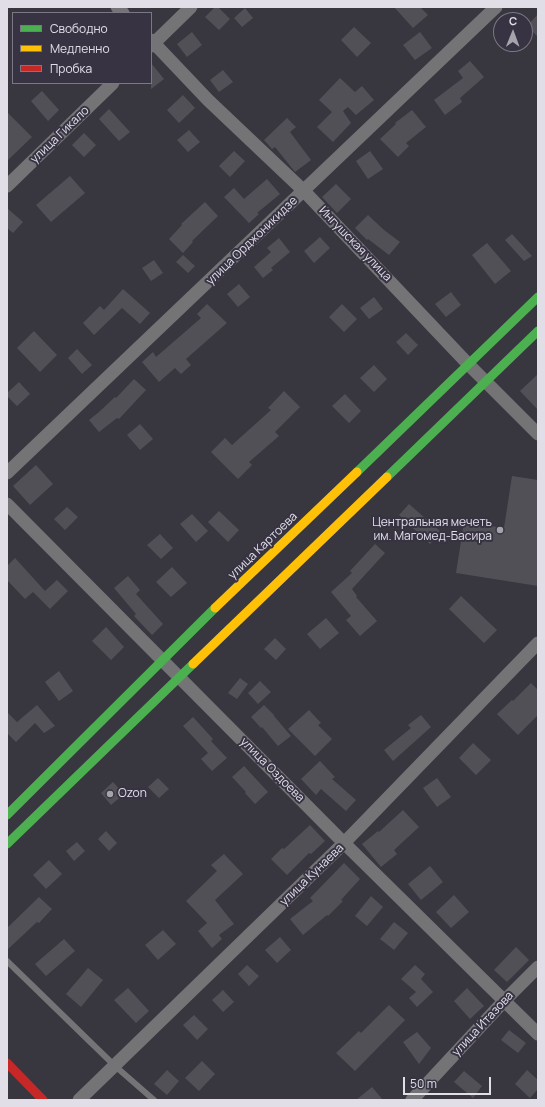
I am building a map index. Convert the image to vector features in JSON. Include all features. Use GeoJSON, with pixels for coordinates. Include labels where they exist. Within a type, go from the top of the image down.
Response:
{"type":"FeatureCollection","features":[{"type":"Feature","properties":{"kind":"main road","name":"улица Картоева"},"geometry":{"type":"LineString","coordinates":[[7,815],[162,660],[538,297]]}},
{"type":"Feature","properties":{"kind":"main road"},"geometry":{"type":"LineString","coordinates":[[7,844],[538,331]]}},
{"type":"Feature","properties":{"kind":"main road"},"geometry":{"type":"LineString","coordinates":[[7,1063],[43,1100]]}},
{"type":"Feature","properties":{"kind":"street"},"geometry":{"type":"LineString","coordinates":[[152,43],[191,7]]}},
{"type":"Feature","properties":{"kind":"street","name":"улица Орджоникидзе"},"geometry":{"type":"LineString","coordinates":[[7,473],[496,7]]}},
{"type":"Feature","properties":{"kind":"street","name":"Ингушская улица"},"geometry":{"type":"LineString","coordinates":[[152,43],[208,100],[304,191],[538,434]]}},
{"type":"Feature","properties":{"kind":"street","name":"улица Гикало"},"geometry":{"type":"LineString","coordinates":[[7,186],[112,84]]}},
{"type":"Feature","properties":{"kind":"street","name":"улица Оздоева"},"geometry":{"type":"LineString","coordinates":[[7,504],[162,660],[181,677],[344,843],[538,1034]]}},
{"type":"Feature","properties":{"kind":"street","name":"улица Кунаева"},"geometry":{"type":"LineString","coordinates":[[79,1100],[344,843],[538,643]]}},
{"type":"Feature","properties":{"kind":"street","name":"улица Итазова"},"geometry":{"type":"LineString","coordinates":[[412,1100],[504,1001],[538,967]]}},
{"type":"Feature","properties":{"kind":"lane"},"geometry":{"type":"LineString","coordinates":[[7,961],[115,1066],[154,1100]]}},
{"type":"Feature","properties":{"kind":"building"},"geometry":{"type":"Polygon","coordinates":[[[215,7],[218,7],[230,19],[219,30],[205,17],[215,7]]]}},
{"type":"Feature","properties":{"kind":"building"},"geometry":{"type":"Polygon","coordinates":[[[394,7],[420,7],[428,15],[413,28],[394,7]]]}},
{"type":"Feature","properties":{"kind":"building"},"geometry":{"type":"Polygon","coordinates":[[[245,8],[253,18],[242,27],[234,18],[245,8]]]}},
{"type":"Feature","properties":{"kind":"building"},"geometry":{"type":"Polygon","coordinates":[[[538,14],[538,37],[533,32],[533,19],[538,14]]]}},
{"type":"Feature","properties":{"kind":"building"},"geometry":{"type":"Polygon","coordinates":[[[354,27],[371,43],[357,57],[341,40],[354,27]]]}},
{"type":"Feature","properties":{"kind":"building"},"geometry":{"type":"Polygon","coordinates":[[[192,32],[202,45],[187,57],[177,44],[192,32]]]}},
{"type":"Feature","properties":{"kind":"building"},"geometry":{"type":"Polygon","coordinates":[[[420,32],[432,48],[415,60],[403,45],[420,32]]]}},
{"type":"Feature","properties":{"kind":"building"},"geometry":{"type":"Polygon","coordinates":[[[470,61],[484,77],[460,98],[462,102],[445,115],[434,100],[463,78],[458,71],[470,61]]]}},
{"type":"Feature","properties":{"kind":"building"},"geometry":{"type":"Polygon","coordinates":[[[152,64],[164,79],[151,89],[152,84],[152,64]]]}},
{"type":"Feature","properties":{"kind":"building"},"geometry":{"type":"Polygon","coordinates":[[[223,70],[233,82],[219,92],[210,80],[223,70]]]}},
{"type":"Feature","properties":{"kind":"building"},"geometry":{"type":"Polygon","coordinates":[[[340,78],[355,92],[362,86],[374,100],[356,115],[348,107],[343,111],[351,123],[333,142],[317,127],[332,112],[319,100],[340,78]]]}},
{"type":"Feature","properties":{"kind":"building"},"geometry":{"type":"Polygon","coordinates":[[[42,91],[59,110],[48,121],[31,101],[42,91]]]}},
{"type":"Feature","properties":{"kind":"building"},"geometry":{"type":"Polygon","coordinates":[[[183,95],[195,108],[179,123],[167,110],[183,95]]]}},
{"type":"Feature","properties":{"kind":"building"},"geometry":{"type":"Polygon","coordinates":[[[109,109],[130,132],[119,141],[99,119],[109,109]]]}},
{"type":"Feature","properties":{"kind":"building"},"geometry":{"type":"Polygon","coordinates":[[[412,110],[426,127],[406,143],[409,146],[398,157],[380,139],[396,124],[395,123],[412,110]]]}},
{"type":"Feature","properties":{"kind":"building"},"geometry":{"type":"Polygon","coordinates":[[[7,112],[32,137],[7,161],[7,112]]]}},
{"type":"Feature","properties":{"kind":"building"},"geometry":{"type":"Polygon","coordinates":[[[287,118],[296,127],[290,132],[311,160],[295,172],[275,147],[272,149],[264,140],[287,118]]]}},
{"type":"Feature","properties":{"kind":"building"},"geometry":{"type":"Polygon","coordinates":[[[189,130],[200,142],[188,152],[177,140],[189,130]]]}},
{"type":"Feature","properties":{"kind":"building"},"geometry":{"type":"Polygon","coordinates":[[[84,133],[96,145],[84,157],[72,145],[84,133]]]}},
{"type":"Feature","properties":{"kind":"building"},"geometry":{"type":"Polygon","coordinates":[[[234,151],[245,161],[230,177],[219,166],[234,151]]]}},
{"type":"Feature","properties":{"kind":"building"},"geometry":{"type":"Polygon","coordinates":[[[370,151],[383,169],[368,179],[356,161],[370,151]]]}},
{"type":"Feature","properties":{"kind":"building"},"geometry":{"type":"Polygon","coordinates":[[[70,176],[85,193],[51,222],[36,205],[70,176]]]}},
{"type":"Feature","properties":{"kind":"building"},"geometry":{"type":"Polygon","coordinates":[[[267,179],[280,194],[257,213],[259,214],[249,223],[224,197],[234,188],[244,199],[267,179]]]}},
{"type":"Feature","properties":{"kind":"building"},"geometry":{"type":"Polygon","coordinates":[[[336,184],[351,199],[337,213],[322,197],[336,184]]]}},
{"type":"Feature","properties":{"kind":"building"},"geometry":{"type":"Polygon","coordinates":[[[205,202],[218,216],[192,241],[193,242],[183,253],[169,239],[182,225],[181,224],[205,202]]]}},
{"type":"Feature","properties":{"kind":"building"},"geometry":{"type":"Polygon","coordinates":[[[7,208],[23,222],[13,233],[7,228],[7,208]]]}},
{"type":"Feature","properties":{"kind":"building"},"geometry":{"type":"Polygon","coordinates":[[[368,215],[400,242],[389,255],[368,239],[367,240],[355,228],[368,215]]]}},
{"type":"Feature","properties":{"kind":"building"},"geometry":{"type":"Polygon","coordinates":[[[512,234],[532,256],[524,261],[505,240],[512,234]]]}},
{"type":"Feature","properties":{"kind":"building"},"geometry":{"type":"Polygon","coordinates":[[[320,237],[330,248],[314,263],[304,251],[320,237]]]}},
{"type":"Feature","properties":{"kind":"building"},"geometry":{"type":"Polygon","coordinates":[[[279,238],[290,252],[271,268],[273,270],[263,278],[254,267],[271,252],[267,248],[279,238]]]}},
{"type":"Feature","properties":{"kind":"building"},"geometry":{"type":"Polygon","coordinates":[[[487,243],[511,271],[495,284],[472,255],[487,243]]]}},
{"type":"Feature","properties":{"kind":"building"},"geometry":{"type":"Polygon","coordinates":[[[183,255],[195,266],[188,273],[176,262],[183,255]]]}},
{"type":"Feature","properties":{"kind":"building"},"geometry":{"type":"Polygon","coordinates":[[[154,260],[163,273],[151,281],[142,268],[154,260]]]}},
{"type":"Feature","properties":{"kind":"building"},"geometry":{"type":"Polygon","coordinates":[[[239,284],[250,297],[238,307],[227,294],[239,284]]]}},
{"type":"Feature","properties":{"kind":"building"},"geometry":{"type":"Polygon","coordinates":[[[123,289],[150,313],[140,324],[122,308],[94,335],[83,323],[100,306],[104,310],[123,289]]]}},
{"type":"Feature","properties":{"kind":"building"},"geometry":{"type":"Polygon","coordinates":[[[451,292],[461,305],[446,317],[435,304],[451,292]]]}},
{"type":"Feature","properties":{"kind":"building"},"geometry":{"type":"Polygon","coordinates":[[[374,297],[383,309],[369,319],[360,308],[374,297]]]}},
{"type":"Feature","properties":{"kind":"building"},"geometry":{"type":"Polygon","coordinates":[[[207,304],[227,323],[186,359],[191,365],[181,374],[175,368],[159,382],[142,362],[153,352],[156,357],[201,318],[197,314],[207,304]]]}},
{"type":"Feature","properties":{"kind":"building"},"geometry":{"type":"Polygon","coordinates":[[[342,304],[357,319],[344,332],[329,317],[342,304]]]}},
{"type":"Feature","properties":{"kind":"building"},"geometry":{"type":"Polygon","coordinates":[[[34,331],[57,355],[40,372],[17,348],[34,331]]]}},
{"type":"Feature","properties":{"kind":"building"},"geometry":{"type":"Polygon","coordinates":[[[406,333],[418,345],[408,355],[396,342],[406,333]]]}},
{"type":"Feature","properties":{"kind":"building"},"geometry":{"type":"Polygon","coordinates":[[[77,349],[92,365],[82,374],[68,358],[77,349]]]}},
{"type":"Feature","properties":{"kind":"building"},"geometry":{"type":"Polygon","coordinates":[[[374,365],[387,379],[374,392],[360,378],[374,365]]]}},
{"type":"Feature","properties":{"kind":"building"},"geometry":{"type":"Polygon","coordinates":[[[538,374],[538,410],[520,391],[538,374]]]}},
{"type":"Feature","properties":{"kind":"building"},"geometry":{"type":"Polygon","coordinates":[[[134,379],[146,390],[119,419],[117,418],[99,432],[89,420],[115,397],[116,398],[134,379]]]}},
{"type":"Feature","properties":{"kind":"building"},"geometry":{"type":"Polygon","coordinates":[[[19,382],[30,394],[17,406],[7,396],[7,393],[19,382]]]}},
{"type":"Feature","properties":{"kind":"building"},"geometry":{"type":"Polygon","coordinates":[[[284,391],[300,407],[275,432],[279,436],[249,462],[252,465],[238,479],[211,452],[225,438],[232,445],[271,410],[268,408],[284,391]]]}},
{"type":"Feature","properties":{"kind":"building"},"geometry":{"type":"Polygon","coordinates":[[[345,394],[361,411],[349,423],[332,406],[345,394]]]}},
{"type":"Feature","properties":{"kind":"building"},"geometry":{"type":"Polygon","coordinates":[[[140,424],[153,439],[140,450],[127,435],[140,424]]]}},
{"type":"Feature","properties":{"kind":"building"},"geometry":{"type":"Polygon","coordinates":[[[36,465],[53,484],[30,505],[13,486],[36,465]]]}},
{"type":"Feature","properties":{"kind":"building","name":"Центральная мечеть им. Магомед-Басира"},"geometry":{"type":"Polygon","coordinates":[[[512,476],[538,480],[538,586],[456,573],[464,522],[504,528],[512,476]]]}},
{"type":"Feature","properties":{"kind":"building"},"geometry":{"type":"Polygon","coordinates":[[[409,504],[441,532],[430,544],[399,515],[409,504]]]}},
{"type":"Feature","properties":{"kind":"building"},"geometry":{"type":"Polygon","coordinates":[[[67,507],[78,517],[65,530],[54,519],[67,507]]]}},
{"type":"Feature","properties":{"kind":"building"},"geometry":{"type":"Polygon","coordinates":[[[219,511],[239,530],[228,542],[208,522],[219,511]]]}},
{"type":"Feature","properties":{"kind":"building"},"geometry":{"type":"Polygon","coordinates":[[[192,514],[208,531],[196,542],[180,524],[192,514]]]}},
{"type":"Feature","properties":{"kind":"building"},"geometry":{"type":"Polygon","coordinates":[[[160,534],[173,548],[161,559],[147,545],[160,534]]]}},
{"type":"Feature","properties":{"kind":"building"},"geometry":{"type":"Polygon","coordinates":[[[375,544],[385,553],[352,589],[357,596],[356,597],[377,621],[360,636],[346,620],[351,616],[331,592],[352,573],[350,571],[375,544]]]}},
{"type":"Feature","properties":{"kind":"building"},"geometry":{"type":"Polygon","coordinates":[[[15,558],[45,591],[57,580],[68,591],[50,609],[33,592],[25,599],[7,580],[7,566],[15,558]]]}},
{"type":"Feature","properties":{"kind":"building"},"geometry":{"type":"Polygon","coordinates":[[[172,567],[187,583],[171,597],[156,582],[172,567]]]}},
{"type":"Feature","properties":{"kind":"building"},"geometry":{"type":"Polygon","coordinates":[[[128,576],[140,590],[136,594],[163,624],[152,635],[134,616],[136,614],[114,588],[128,576]]]}},
{"type":"Feature","properties":{"kind":"building"},"geometry":{"type":"Polygon","coordinates":[[[461,596],[497,630],[484,643],[449,609],[461,596]]]}},
{"type":"Feature","properties":{"kind":"building"},"geometry":{"type":"Polygon","coordinates":[[[326,618],[339,633],[320,649],[307,634],[326,618]]]}},
{"type":"Feature","properties":{"kind":"building"},"geometry":{"type":"Polygon","coordinates":[[[106,627],[124,647],[111,660],[92,641],[106,627]]]}},
{"type":"Feature","properties":{"kind":"building"},"geometry":{"type":"Polygon","coordinates":[[[275,638],[286,649],[276,660],[264,649],[275,638]]]}},
{"type":"Feature","properties":{"kind":"building"},"geometry":{"type":"Polygon","coordinates":[[[59,671],[73,691],[59,701],[45,682],[59,671]]]}},
{"type":"Feature","properties":{"kind":"building"},"geometry":{"type":"Polygon","coordinates":[[[240,678],[248,684],[237,699],[228,693],[240,678]]]}},
{"type":"Feature","properties":{"kind":"building"},"geometry":{"type":"Polygon","coordinates":[[[260,681],[271,692],[258,704],[248,693],[260,681]]]}},
{"type":"Feature","properties":{"kind":"building"},"geometry":{"type":"Polygon","coordinates":[[[531,683],[538,690],[538,715],[518,735],[497,714],[531,683]]]}},
{"type":"Feature","properties":{"kind":"building"},"geometry":{"type":"Polygon","coordinates":[[[37,705],[55,726],[44,733],[35,723],[16,742],[7,733],[7,712],[17,722],[37,705]]]}},
{"type":"Feature","properties":{"kind":"building"},"geometry":{"type":"Polygon","coordinates":[[[264,705],[291,736],[278,746],[262,727],[261,728],[251,717],[264,705]]]}},
{"type":"Feature","properties":{"kind":"building"},"geometry":{"type":"Polygon","coordinates":[[[309,710],[321,723],[318,725],[332,739],[315,756],[288,729],[309,710]]]}},
{"type":"Feature","properties":{"kind":"building"},"geometry":{"type":"Polygon","coordinates":[[[421,715],[431,727],[393,761],[384,750],[411,728],[408,725],[421,715]]]}},
{"type":"Feature","properties":{"kind":"building"},"geometry":{"type":"Polygon","coordinates":[[[193,717],[213,739],[211,741],[227,758],[212,771],[201,759],[208,753],[183,726],[193,717]]]}},
{"type":"Feature","properties":{"kind":"building"},"geometry":{"type":"Polygon","coordinates":[[[473,743],[491,760],[476,775],[459,758],[473,743]]]}},
{"type":"Feature","properties":{"kind":"building"},"geometry":{"type":"Polygon","coordinates":[[[320,761],[335,777],[332,779],[356,800],[346,811],[321,789],[316,795],[301,779],[320,761]]]}},
{"type":"Feature","properties":{"kind":"building"},"geometry":{"type":"Polygon","coordinates":[[[244,766],[268,792],[255,804],[232,777],[244,766]]]}},
{"type":"Feature","properties":{"kind":"building"},"geometry":{"type":"Polygon","coordinates":[[[158,778],[169,789],[159,798],[148,787],[158,778]]]}},
{"type":"Feature","properties":{"kind":"building"},"geometry":{"type":"Polygon","coordinates":[[[437,778],[451,797],[437,807],[423,788],[437,778]]]}},
{"type":"Feature","properties":{"kind":"building"},"geometry":{"type":"Polygon","coordinates":[[[113,782],[124,794],[111,805],[101,793],[113,782]]]}},
{"type":"Feature","properties":{"kind":"building"},"geometry":{"type":"Polygon","coordinates":[[[403,810],[419,827],[394,850],[397,854],[381,867],[362,844],[378,831],[379,832],[403,810]]]}},
{"type":"Feature","properties":{"kind":"building"},"geometry":{"type":"Polygon","coordinates":[[[310,825],[325,841],[311,854],[309,853],[287,875],[271,859],[310,825]]]}},
{"type":"Feature","properties":{"kind":"building"},"geometry":{"type":"Polygon","coordinates":[[[106,831],[117,843],[109,851],[98,839],[106,831]]]}},
{"type":"Feature","properties":{"kind":"building"},"geometry":{"type":"Polygon","coordinates":[[[77,842],[85,851],[74,861],[66,851],[77,842]]]}},
{"type":"Feature","properties":{"kind":"building"},"geometry":{"type":"Polygon","coordinates":[[[224,854],[243,874],[215,900],[234,924],[219,935],[222,939],[212,948],[198,931],[207,923],[186,901],[217,871],[211,865],[224,854]]]}},
{"type":"Feature","properties":{"kind":"building"},"geometry":{"type":"Polygon","coordinates":[[[49,860],[62,874],[46,889],[33,875],[49,860]]]}},
{"type":"Feature","properties":{"kind":"building"},"geometry":{"type":"Polygon","coordinates":[[[344,863],[360,879],[341,900],[343,901],[328,916],[327,915],[303,935],[290,919],[313,901],[310,898],[344,863]]]}},
{"type":"Feature","properties":{"kind":"building"},"geometry":{"type":"Polygon","coordinates":[[[430,866],[443,882],[421,900],[408,884],[430,866]]]}},
{"type":"Feature","properties":{"kind":"building"},"geometry":{"type":"Polygon","coordinates":[[[454,895],[469,912],[451,928],[436,912],[454,895]]]}},
{"type":"Feature","properties":{"kind":"building"},"geometry":{"type":"Polygon","coordinates":[[[371,896],[383,907],[367,926],[355,916],[371,896]]]}},
{"type":"Feature","properties":{"kind":"building"},"geometry":{"type":"Polygon","coordinates":[[[39,897],[52,909],[39,923],[37,922],[7,950],[7,928],[39,897]]]}},
{"type":"Feature","properties":{"kind":"building"},"geometry":{"type":"Polygon","coordinates":[[[394,922],[408,933],[394,950],[380,939],[394,922]]]}},
{"type":"Feature","properties":{"kind":"building"},"geometry":{"type":"Polygon","coordinates":[[[163,930],[176,944],[158,960],[145,945],[163,930]]]}},
{"type":"Feature","properties":{"kind":"building"},"geometry":{"type":"Polygon","coordinates":[[[280,937],[291,950],[277,963],[265,950],[280,937]]]}},
{"type":"Feature","properties":{"kind":"building"},"geometry":{"type":"Polygon","coordinates":[[[64,939],[75,951],[46,976],[35,964],[64,939]]]}},
{"type":"Feature","properties":{"kind":"building"},"geometry":{"type":"Polygon","coordinates":[[[516,947],[529,960],[507,982],[494,970],[516,947]]]}},
{"type":"Feature","properties":{"kind":"building"},"geometry":{"type":"Polygon","coordinates":[[[247,965],[259,976],[249,986],[238,974],[247,965]]]}},
{"type":"Feature","properties":{"kind":"building"},"geometry":{"type":"Polygon","coordinates":[[[415,965],[425,974],[421,979],[433,992],[417,1007],[409,998],[416,992],[401,979],[415,965]]]}},
{"type":"Feature","properties":{"kind":"building"},"geometry":{"type":"Polygon","coordinates":[[[88,968],[103,980],[81,1007],[66,994],[88,968]]]}},
{"type":"Feature","properties":{"kind":"building"},"geometry":{"type":"Polygon","coordinates":[[[128,988],[149,1011],[136,1023],[114,1000],[128,988]]]}},
{"type":"Feature","properties":{"kind":"building"},"geometry":{"type":"Polygon","coordinates":[[[467,988],[484,1006],[470,1019],[454,1001],[467,988]]]}},
{"type":"Feature","properties":{"kind":"building"},"geometry":{"type":"Polygon","coordinates":[[[223,990],[234,1002],[223,1012],[212,1000],[223,990]]]}},
{"type":"Feature","properties":{"kind":"building"},"geometry":{"type":"Polygon","coordinates":[[[389,1005],[405,1020],[355,1071],[336,1053],[359,1031],[361,1033],[389,1005]]]}},
{"type":"Feature","properties":{"kind":"building"},"geometry":{"type":"Polygon","coordinates":[[[194,1015],[208,1029],[197,1040],[183,1025],[194,1015]]]}},
{"type":"Feature","properties":{"kind":"building"},"geometry":{"type":"Polygon","coordinates":[[[509,1030],[526,1043],[518,1053],[501,1040],[509,1030]]]}},
{"type":"Feature","properties":{"kind":"building"},"geometry":{"type":"Polygon","coordinates":[[[417,1032],[431,1048],[419,1064],[403,1042],[417,1032]]]}},
{"type":"Feature","properties":{"kind":"building"},"geometry":{"type":"Polygon","coordinates":[[[202,1061],[215,1074],[199,1091],[185,1078],[202,1061]]]}},
{"type":"Feature","properties":{"kind":"building"},"geometry":{"type":"Polygon","coordinates":[[[167,1070],[179,1081],[167,1095],[154,1084],[167,1070]]]}},
{"type":"Feature","properties":{"kind":"building"},"geometry":{"type":"Polygon","coordinates":[[[527,1070],[538,1080],[538,1089],[530,1098],[515,1084],[527,1070]]]}},
{"type":"Feature","properties":{"kind":"building"},"geometry":{"type":"Polygon","coordinates":[[[464,1071],[482,1086],[473,1098],[454,1082],[464,1071]]]}},
{"type":"Feature","properties":{"kind":"building"},"geometry":{"type":"Polygon","coordinates":[[[372,1087],[383,1100],[356,1100],[372,1087]]]}},
{"type":"Feature","properties":{"kind":"traffic: fast"},"geometry":{"type":"LineString","coordinates":[[357,472],[538,297]]}},
{"type":"Feature","properties":{"kind":"traffic: fast"},"geometry":{"type":"LineString","coordinates":[[387,477],[538,331]]}},
{"type":"Feature","properties":{"kind":"traffic: fast"},"geometry":{"type":"LineString","coordinates":[[7,815],[215,608]]}},
{"type":"Feature","properties":{"kind":"traffic: fast"},"geometry":{"type":"LineString","coordinates":[[7,844],[193,664]]}},
{"type":"Feature","properties":{"kind":"traffic: slow"},"geometry":{"type":"LineString","coordinates":[[215,608],[357,472]]}},
{"type":"Feature","properties":{"kind":"traffic: slow"},"geometry":{"type":"LineString","coordinates":[[193,664],[387,477]]}},
{"type":"Feature","properties":{"kind":"traffic: jam"},"geometry":{"type":"LineString","coordinates":[[7,1063],[43,1100]]}},
{"type":"Feature","properties":{"kind":"place","name":"Центральная мечеть им. Магомед-Басира"},"geometry":{"type":"Point","coordinates":[500,530]}},
{"type":"Feature","properties":{"kind":"place","name":"Ozon"},"geometry":{"type":"Point","coordinates":[110,794]}}]}
